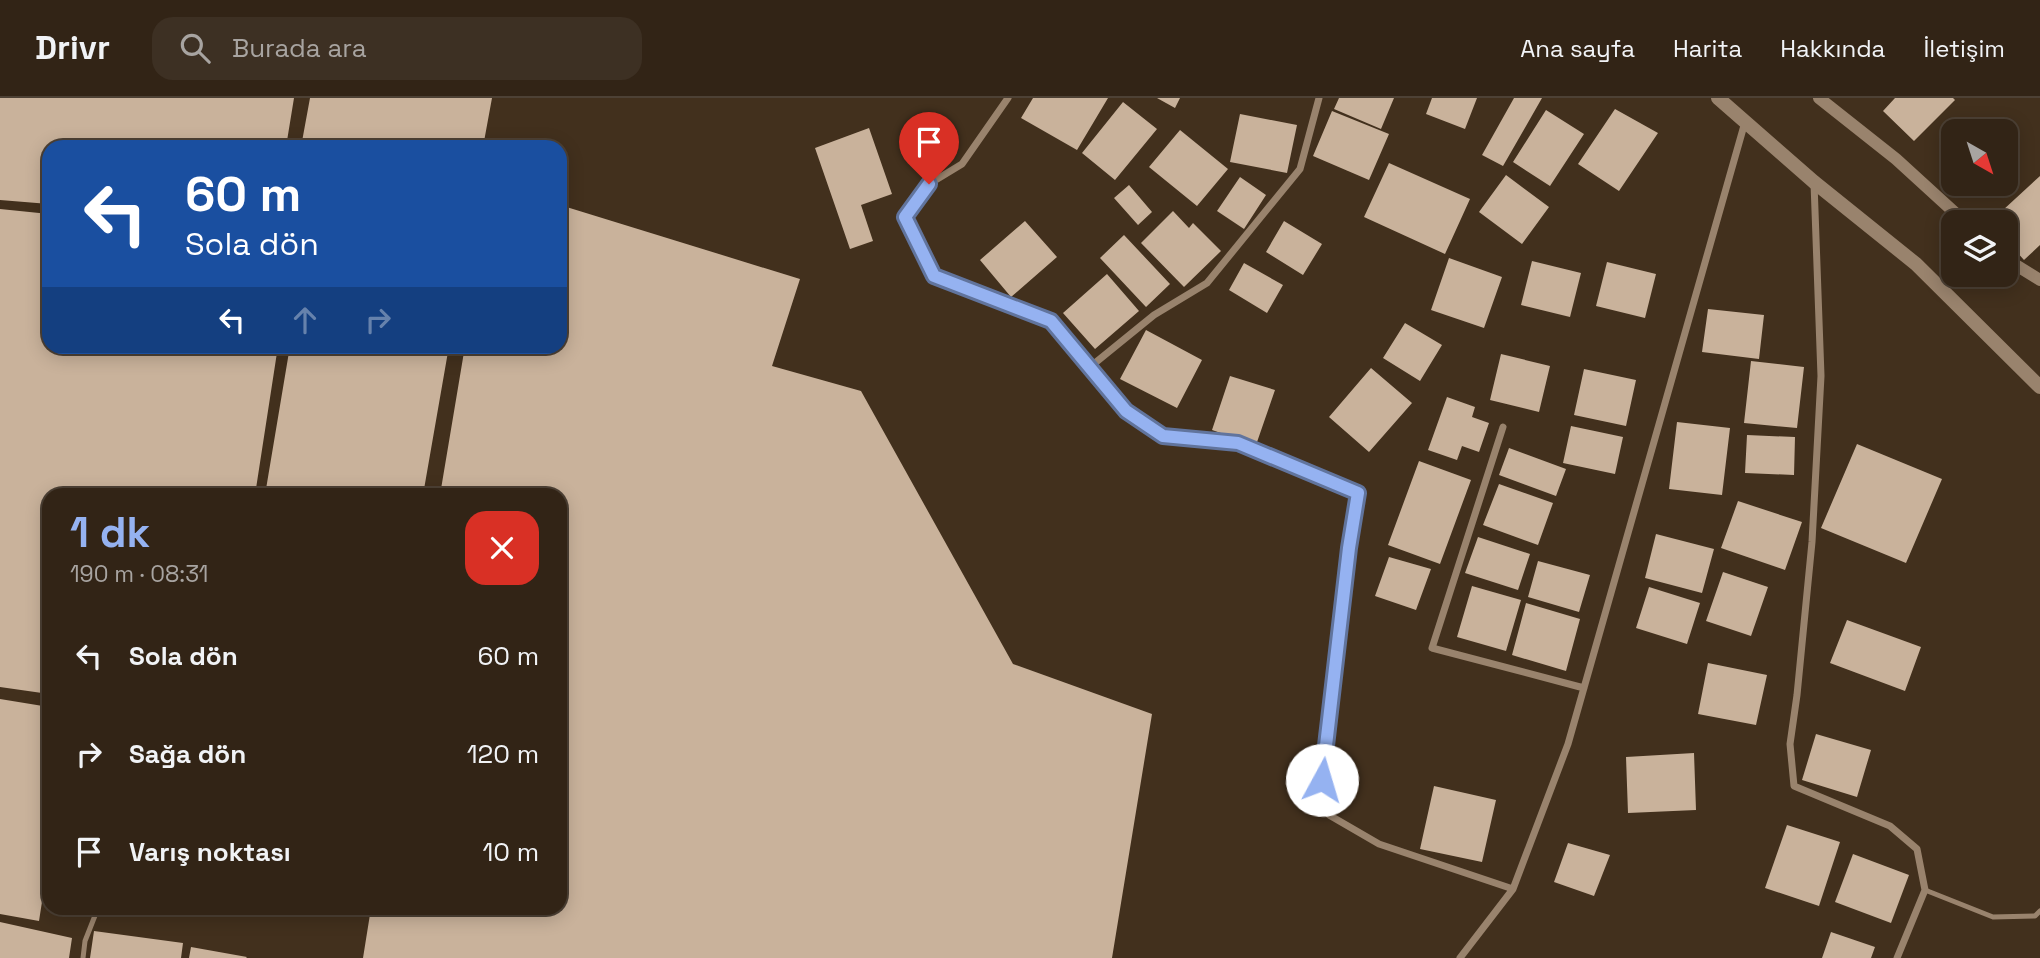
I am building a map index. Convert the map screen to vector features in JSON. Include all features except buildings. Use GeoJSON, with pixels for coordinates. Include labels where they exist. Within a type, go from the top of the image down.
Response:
{"type":"FeatureCollection","features":[{"type":"Feature","properties":{"kind":"main road"},"geometry":{"type":"LineString","coordinates":[[1718,98],[1814,182],[1916,264],[2040,387]]}},
{"type":"Feature","properties":{"kind":"street"},"geometry":{"type":"LineString","coordinates":[[1008,98],[962,164],[929,184],[905,217],[934,276],[1051,321],[1126,411],[1163,436],[1238,443],[1358,493],[1322,780],[1329,815],[1379,844],[1513,889]]}},
{"type":"Feature","properties":{"kind":"street"},"geometry":{"type":"LineString","coordinates":[[1090,368],[1154,316],[1207,282],[1300,169],[1319,98]]}},
{"type":"Feature","properties":{"kind":"street"},"geometry":{"type":"LineString","coordinates":[[1819,98],[1896,159],[1952,210]]}},
{"type":"Feature","properties":{"kind":"street"},"geometry":{"type":"LineString","coordinates":[[1460,958],[1513,889],[1568,744],[1745,122]]}},
{"type":"Feature","properties":{"kind":"street"},"geometry":{"type":"LineString","coordinates":[[1814,182],[1821,376],[1812,542],[1790,744],[1794,786],[1890,826],[1917,849],[1925,890],[1897,958]]}},
{"type":"Feature","properties":{"kind":"street"},"geometry":{"type":"LineString","coordinates":[[2018,266],[2040,280]]}},
{"type":"Feature","properties":{"kind":"street"},"geometry":{"type":"LineString","coordinates":[[1503,427],[1432,648],[1584,688]]}},
{"type":"Feature","properties":{"kind":"lane"},"geometry":{"type":"LineString","coordinates":[[1925,890],[1993,918],[2035,916],[2040,911]]}},
{"type":"Feature","properties":{"kind":"lane"},"geometry":{"type":"LineString","coordinates":[[83,958],[85,941],[95,915]]}},
{"type":"Feature","properties":{"kind":"route"},"geometry":{"type":"LineString","coordinates":[[929,184],[905,217],[934,276],[1051,321],[1126,411],[1163,436],[1238,443],[1358,493],[1322,780]]}}]}
